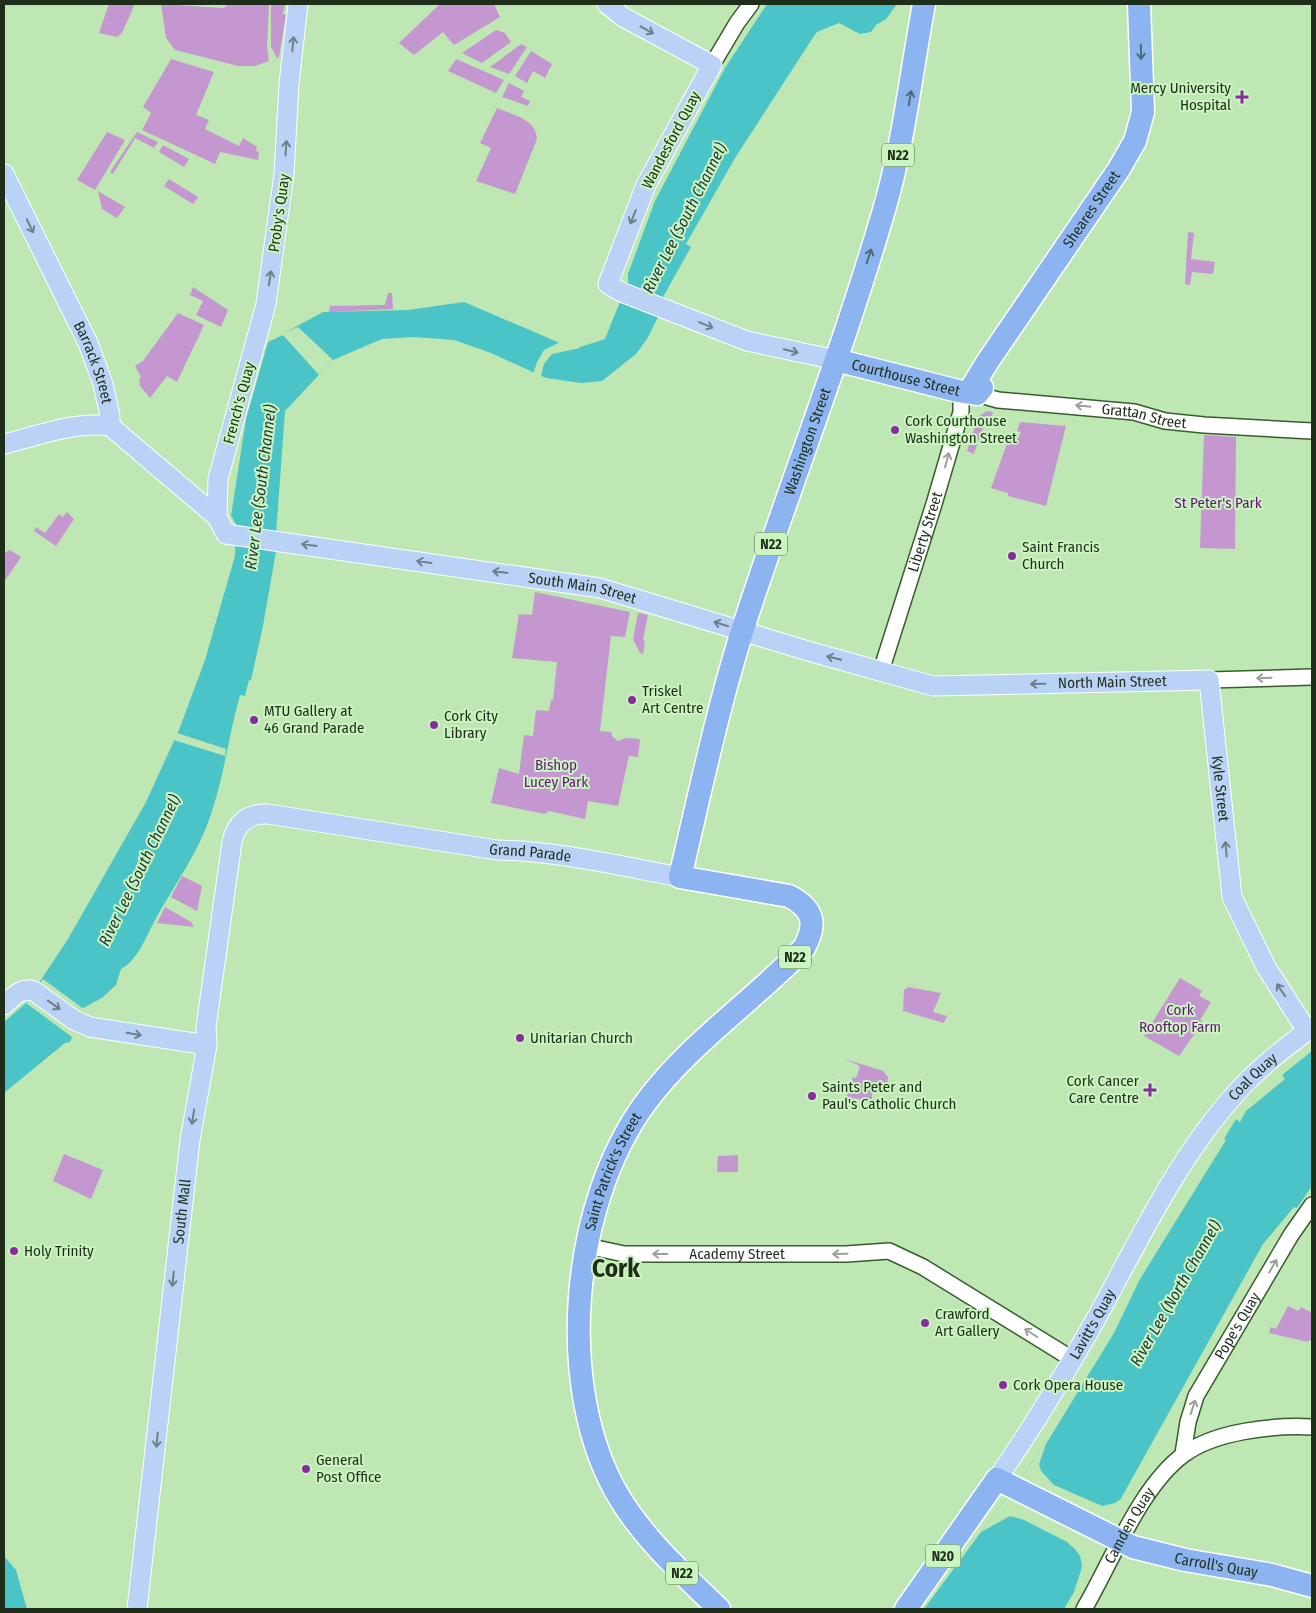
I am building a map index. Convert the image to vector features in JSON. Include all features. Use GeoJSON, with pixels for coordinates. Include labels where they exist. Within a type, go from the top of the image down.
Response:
{"type":"FeatureCollection","features":[{"type":"Feature","properties":{"kind":"highway","name":"Washington Street"},"geometry":{"type":"LineString","coordinates":[[680,877],[718,714],[742,631],[836,360],[889,190],[909,104],[924,4]]}},
{"type":"Feature","properties":{"kind":"highway","name":"Sheares Street"},"geometry":{"type":"LineString","coordinates":[[969,392],[1124,161],[1135,141],[1143,112],[1139,4]]}},
{"type":"Feature","properties":{"kind":"highway","name":"Courthouse Street"},"geometry":{"type":"LineString","coordinates":[[836,360],[969,392]]}},
{"type":"Feature","properties":{"kind":"highway","name":"Grand Parade"},"geometry":{"type":"LineString","coordinates":[[680,877],[780,894],[802,903],[809,910]]}},
{"type":"Feature","properties":{"kind":"highway","name":"Saint Patrick's Street"},"geometry":{"type":"LineString","coordinates":[[719,1609],[646,1535],[619,1497],[599,1457],[588,1414],[580,1356],[582,1286],[587,1246],[598,1200],[610,1168],[637,1115],[679,1062],[804,948],[811,930],[809,910]]}},
{"type":"Feature","properties":{"kind":"highway","name":"Carroll's Quay"},"geometry":{"type":"LineString","coordinates":[[1006,1482],[1112,1537],[1148,1552],[1272,1575],[1312,1586]]}},
{"type":"Feature","properties":{"kind":"highway","name":"Lavitt's Quay"},"geometry":{"type":"LineString","coordinates":[[906,1609],[1006,1482]]}},
{"type":"Feature","properties":{"kind":"main road","name":"Proby's Quay"},"geometry":{"type":"LineString","coordinates":[[260,326],[266,304],[284,174],[298,4]]}},
{"type":"Feature","properties":{"kind":"main road"},"geometry":{"type":"LineString","coordinates":[[607,4],[623,16],[712,65]]}},
{"type":"Feature","properties":{"kind":"main road","name":"Wandesford Quay"},"geometry":{"type":"LineString","coordinates":[[712,65],[646,185],[627,230],[615,288],[747,341],[836,360]]}},
{"type":"Feature","properties":{"kind":"main road","name":"Barrack Street"},"geometry":{"type":"LineString","coordinates":[[4,174],[88,343],[103,384],[110,416],[110,426]]}},
{"type":"Feature","properties":{"kind":"main road","name":"French's Quay"},"geometry":{"type":"LineString","coordinates":[[230,535],[217,517],[218,479],[260,326]]}},
{"type":"Feature","properties":{"kind":"main road"},"geometry":{"type":"LineString","coordinates":[[4,444],[73,427],[98,424],[110,426],[186,488],[217,517]]}},
{"type":"Feature","properties":{"kind":"main road"},"geometry":{"type":"LineString","coordinates":[[186,488],[202,489],[218,479]]}},
{"type":"Feature","properties":{"kind":"main road","name":"South Main Street"},"geometry":{"type":"LineString","coordinates":[[230,535],[584,585],[881,671]]}},
{"type":"Feature","properties":{"kind":"main road","name":"North Main Street"},"geometry":{"type":"LineString","coordinates":[[881,671],[933,686],[1210,680]]}},
{"type":"Feature","properties":{"kind":"main road","name":"Kyle Street"},"geometry":{"type":"LineString","coordinates":[[1210,680],[1232,897],[1266,967],[1310,1029]]}},
{"type":"Feature","properties":{"kind":"main road","name":"Grand Parade"},"geometry":{"type":"LineString","coordinates":[[246,818],[259,814],[298,818],[497,850],[525,851],[577,859],[680,877]]}},
{"type":"Feature","properties":{"kind":"main road","name":"South Mall"},"geometry":{"type":"LineString","coordinates":[[137,1609],[158,1438],[176,1252],[232,842],[236,828],[246,818]]}},
{"type":"Feature","properties":{"kind":"main road"},"geometry":{"type":"LineString","coordinates":[[4,1005],[28,990],[80,1024],[178,1040],[207,1036]]}},
{"type":"Feature","properties":{"kind":"main road","name":"Coal Quay"},"geometry":{"type":"LineString","coordinates":[[1205,1131],[1238,1090],[1310,1029]]}},
{"type":"Feature","properties":{"kind":"main road"},"geometry":{"type":"LineString","coordinates":[[178,1040],[201,1069]]}},
{"type":"Feature","properties":{"kind":"main road","name":"Lavitt's Quay"},"geometry":{"type":"LineString","coordinates":[[1006,1482],[1021,1445],[1072,1359],[1155,1211],[1205,1131]]}},
{"type":"Feature","properties":{"kind":"street","name":"Wandesford Quay"},"geometry":{"type":"LineString","coordinates":[[712,65],[737,23],[751,4]]}},
{"type":"Feature","properties":{"kind":"street","name":"Grattan Street"},"geometry":{"type":"LineString","coordinates":[[969,392],[998,400],[1134,412],[1165,421],[1204,426],[1312,431]]}},
{"type":"Feature","properties":{"kind":"street","name":"Liberty Street"},"geometry":{"type":"LineString","coordinates":[[881,671],[928,524],[960,412],[969,392]]}},
{"type":"Feature","properties":{"kind":"street","name":"North Main Street"},"geometry":{"type":"LineString","coordinates":[[1210,680],[1312,677]]}},
{"type":"Feature","properties":{"kind":"street","name":"Pope's Quay"},"geometry":{"type":"LineString","coordinates":[[1183,1454],[1188,1422],[1196,1396],[1290,1235],[1312,1205]]}},
{"type":"Feature","properties":{"kind":"street","name":"Academy Street"},"geometry":{"type":"LineString","coordinates":[[587,1246],[624,1254],[846,1254],[889,1250],[923,1267],[1072,1359]]}},
{"type":"Feature","properties":{"kind":"street","name":"Camden Quay"},"geometry":{"type":"LineString","coordinates":[[1086,1607],[1112,1537],[1168,1468],[1183,1454],[1203,1444],[1255,1429],[1312,1427]]}},
{"type":"Feature","properties":{"kind":"green space"},"geometry":{"type":"Polygon","coordinates":[[[109,4],[135,4],[122,33],[117,37],[99,33],[109,4]]]}},
{"type":"Feature","properties":{"kind":"green space"},"geometry":{"type":"Polygon","coordinates":[[[161,4],[224,8],[228,4],[269,4],[267,47],[269,61],[255,66],[238,66],[175,50],[166,38],[161,4]]]}},
{"type":"Feature","properties":{"kind":"green space"},"geometry":{"type":"Polygon","coordinates":[[[271,4],[285,4],[283,14],[286,15],[279,57],[277,58],[271,47],[271,4]]]}},
{"type":"Feature","properties":{"kind":"green space"},"geometry":{"type":"Polygon","coordinates":[[[440,4],[494,4],[500,17],[454,45],[443,32],[414,55],[399,43],[440,4]]]}},
{"type":"Feature","properties":{"kind":"green space"},"geometry":{"type":"Polygon","coordinates":[[[496,30],[505,33],[511,42],[482,63],[462,53],[496,30]]]}},
{"type":"Feature","properties":{"kind":"green space"},"geometry":{"type":"Polygon","coordinates":[[[521,44],[527,47],[509,74],[490,67],[521,44]]]}},
{"type":"Feature","properties":{"kind":"green space"},"geometry":{"type":"Polygon","coordinates":[[[531,51],[552,64],[545,78],[533,71],[527,83],[515,76],[531,51]]]}},
{"type":"Feature","properties":{"kind":"green space"},"geometry":{"type":"Polygon","coordinates":[[[171,59],[214,72],[196,115],[209,120],[205,129],[239,146],[243,138],[257,147],[256,151],[259,152],[258,160],[220,152],[215,164],[142,130],[151,113],[143,107],[171,59]]]}},
{"type":"Feature","properties":{"kind":"green space"},"geometry":{"type":"Polygon","coordinates":[[[456,59],[504,80],[496,93],[448,71],[456,59]]]}},
{"type":"Feature","properties":{"kind":"green space"},"geometry":{"type":"Polygon","coordinates":[[[509,83],[524,91],[521,97],[530,101],[528,106],[502,97],[509,83]]]}},
{"type":"Feature","properties":{"kind":"green space"},"geometry":{"type":"Polygon","coordinates":[[[497,108],[528,122],[536,132],[537,139],[515,194],[476,181],[491,148],[480,143],[497,108]]]}},
{"type":"Feature","properties":{"kind":"green space"},"geometry":{"type":"Polygon","coordinates":[[[107,132],[125,140],[95,190],[77,180],[107,132]]]}},
{"type":"Feature","properties":{"kind":"green space"},"geometry":{"type":"Polygon","coordinates":[[[137,132],[158,142],[154,148],[135,138],[113,174],[110,172],[137,132]]]}},
{"type":"Feature","properties":{"kind":"green space"},"geometry":{"type":"Polygon","coordinates":[[[163,145],[189,159],[184,167],[159,152],[163,145]]]}},
{"type":"Feature","properties":{"kind":"green space"},"geometry":{"type":"Polygon","coordinates":[[[169,179],[198,197],[193,204],[164,186],[169,179]]]}},
{"type":"Feature","properties":{"kind":"green space"},"geometry":{"type":"Polygon","coordinates":[[[98,191],[125,207],[117,218],[102,209],[98,191]]]}},
{"type":"Feature","properties":{"kind":"green space"},"geometry":{"type":"Polygon","coordinates":[[[1188,232],[1194,233],[1191,259],[1215,262],[1213,274],[1192,272],[1190,285],[1185,284],[1188,232]]]}},
{"type":"Feature","properties":{"kind":"green space"},"geometry":{"type":"Polygon","coordinates":[[[193,287],[228,310],[221,327],[196,315],[203,301],[190,295],[193,287]]]}},
{"type":"Feature","properties":{"kind":"green space"},"geometry":{"type":"Polygon","coordinates":[[[388,293],[392,293],[393,309],[329,312],[330,306],[385,305],[388,293]]]}},
{"type":"Feature","properties":{"kind":"green space"},"geometry":{"type":"Polygon","coordinates":[[[178,313],[204,325],[177,382],[167,376],[150,398],[140,386],[139,379],[141,377],[135,366],[143,361],[178,313]]]}},
{"type":"Feature","properties":{"kind":"green space"},"geometry":{"type":"Polygon","coordinates":[[[987,411],[993,412],[991,421],[986,419],[974,454],[967,451],[978,417],[987,411]]]}},
{"type":"Feature","properties":{"kind":"green space"},"geometry":{"type":"Polygon","coordinates":[[[1020,422],[1066,426],[1046,506],[1008,496],[1008,493],[991,488],[1009,438],[1016,442],[1021,432],[1017,431],[1020,422]]]}},
{"type":"Feature","properties":{"kind":"green space","name":"St Peter's Park"},"geometry":{"type":"Polygon","coordinates":[[[1204,435],[1236,437],[1235,549],[1200,548],[1204,435]]]}},
{"type":"Feature","properties":{"kind":"green space"},"geometry":{"type":"Polygon","coordinates":[[[67,512],[74,519],[56,546],[34,531],[36,527],[45,533],[59,514],[63,517],[67,512]]]}},
{"type":"Feature","properties":{"kind":"green space"},"geometry":{"type":"Polygon","coordinates":[[[10,550],[21,557],[4,582],[4,553],[10,550]]]}},
{"type":"Feature","properties":{"kind":"green space","name":"Bishop Lucey Park"},"geometry":{"type":"Polygon","coordinates":[[[535,592],[630,612],[625,637],[611,636],[600,731],[611,732],[612,736],[618,741],[626,738],[640,739],[638,757],[629,756],[618,806],[588,801],[585,819],[549,811],[545,814],[491,803],[499,768],[519,774],[524,735],[533,736],[536,710],[549,711],[551,700],[553,700],[557,662],[512,658],[519,614],[532,615],[535,592]]]}},
{"type":"Feature","properties":{"kind":"green space"},"geometry":{"type":"Polygon","coordinates":[[[638,613],[648,615],[643,640],[645,641],[643,654],[640,653],[633,639],[638,613]]]}},
{"type":"Feature","properties":{"kind":"green space"},"geometry":{"type":"Polygon","coordinates":[[[182,876],[202,886],[197,911],[171,897],[182,876]]]}},
{"type":"Feature","properties":{"kind":"green space"},"geometry":{"type":"Polygon","coordinates":[[[165,907],[191,922],[194,927],[157,923],[165,907]]]}},
{"type":"Feature","properties":{"kind":"green space","name":"Cork Rooftop Farm"},"geometry":{"type":"Polygon","coordinates":[[[1180,978],[1202,991],[1199,996],[1211,1002],[1200,1020],[1203,1022],[1179,1056],[1144,1036],[1180,978]]]}},
{"type":"Feature","properties":{"kind":"green space"},"geometry":{"type":"Polygon","coordinates":[[[908,987],[941,993],[933,1012],[947,1016],[944,1023],[903,1011],[904,990],[908,987]]]}},
{"type":"Feature","properties":{"kind":"green space"},"geometry":{"type":"Polygon","coordinates":[[[845,1059],[883,1071],[888,1077],[887,1087],[872,1088],[872,1100],[846,1098],[853,1077],[856,1078],[860,1066],[845,1059]]]}},
{"type":"Feature","properties":{"kind":"green space"},"geometry":{"type":"Polygon","coordinates":[[[64,1154],[103,1170],[91,1199],[53,1181],[64,1154]]]}},
{"type":"Feature","properties":{"kind":"green space"},"geometry":{"type":"Polygon","coordinates":[[[738,1155],[738,1172],[717,1172],[718,1156],[738,1155]]]}},
{"type":"Feature","properties":{"kind":"green space"},"geometry":{"type":"Polygon","coordinates":[[[1288,1306],[1298,1311],[1301,1307],[1312,1313],[1312,1341],[1309,1340],[1308,1342],[1269,1333],[1271,1327],[1276,1329],[1288,1306]]]}},
{"type":"Feature","properties":{"kind":"water","name":"River Lee (South Channel)"},"geometry":{"type":"Polygon","coordinates":[[[767,4],[897,4],[886,19],[876,25],[871,32],[860,34],[839,23],[817,32],[814,36],[735,158],[686,244],[691,247],[663,297],[667,299],[647,339],[636,354],[602,381],[581,383],[546,378],[491,353],[454,340],[414,337],[382,339],[333,360],[285,411],[276,551],[263,626],[251,680],[249,680],[245,696],[240,695],[219,785],[206,828],[193,856],[140,948],[132,960],[121,969],[116,985],[102,998],[83,1008],[67,1032],[72,1037],[70,1042],[65,1043],[4,1093],[4,1022],[25,1004],[68,939],[146,802],[179,730],[205,660],[235,556],[236,524],[231,516],[246,419],[268,342],[323,312],[408,310],[464,302],[574,349],[605,339],[628,282],[628,274],[655,201],[725,68],[767,4]]]}},
{"type":"Feature","properties":{"kind":"water","name":"River Lee (North Channel)"},"geometry":{"type":"Polygon","coordinates":[[[1312,1051],[1312,1186],[1297,1208],[1294,1207],[1263,1244],[1081,1570],[1074,1592],[1064,1609],[924,1609],[1046,1444],[1114,1333],[1140,1279],[1226,1140],[1224,1139],[1236,1119],[1240,1122],[1246,1111],[1285,1079],[1282,1075],[1312,1051]]]}},
{"type":"Feature","properties":{"kind":"water"},"geometry":{"type":"Polygon","coordinates":[[[4,1556],[16,1570],[27,1609],[4,1609],[4,1556]]]}},
{"type":"Feature","properties":{"kind":"pier"},"geometry":{"type":"Polygon","coordinates":[[[298,327],[333,360],[319,375],[283,335],[268,342],[269,339],[298,327]]]}},
{"type":"Feature","properties":{"kind":"pier"},"geometry":{"type":"Polygon","coordinates":[[[564,342],[580,348],[552,354],[544,364],[541,376],[533,374],[544,350],[564,342]]]}},
{"type":"Feature","properties":{"kind":"pier"},"geometry":{"type":"Polygon","coordinates":[[[177,733],[226,749],[225,756],[174,740],[177,733]]]}},
{"type":"Feature","properties":{"kind":"pier"},"geometry":{"type":"Polygon","coordinates":[[[43,979],[85,1010],[70,1032],[73,1035],[72,1037],[26,1003],[43,979]]]}},
{"type":"Feature","properties":{"kind":"pier"},"geometry":{"type":"Polygon","coordinates":[[[1046,1444],[1039,1464],[1041,1471],[1054,1485],[1102,1506],[1115,1503],[1124,1497],[1130,1489],[1081,1570],[1080,1556],[1075,1549],[1067,1542],[1024,1520],[1010,1516],[981,1532],[1046,1444]]]}},
{"type":"Feature","properties":{"kind":"place","name":"Mercy University Hospital"},"geometry":{"type":"Point","coordinates":[1242,97]}},
{"type":"Feature","properties":{"kind":"place","name":"Cork Courthouse Washington Street"},"geometry":{"type":"Point","coordinates":[895,430]}},
{"type":"Feature","properties":{"kind":"place","name":"Saint Francis Church"},"geometry":{"type":"Point","coordinates":[1012,556]}},
{"type":"Feature","properties":{"kind":"place","name":"Triskel Art Centre"},"geometry":{"type":"Point","coordinates":[632,700]}},
{"type":"Feature","properties":{"kind":"place","name":"MTU Gallery at 46 Grand Parade"},"geometry":{"type":"Point","coordinates":[254,720]}},
{"type":"Feature","properties":{"kind":"place","name":"Cork City Library"},"geometry":{"type":"Point","coordinates":[434,725]}},
{"type":"Feature","properties":{"kind":"place","name":"Unitarian Church"},"geometry":{"type":"Point","coordinates":[520,1038]}},
{"type":"Feature","properties":{"kind":"place","name":"Cork Cancer Care Centre"},"geometry":{"type":"Point","coordinates":[1150,1090]}},
{"type":"Feature","properties":{"kind":"place","name":"Saints Peter and Paul's Catholic Church"},"geometry":{"type":"Point","coordinates":[812,1096]}},
{"type":"Feature","properties":{"kind":"place","name":"Holy Trinity"},"geometry":{"type":"Point","coordinates":[14,1251]}},
{"type":"Feature","properties":{"kind":"place","name":"Crawford Art Gallery"},"geometry":{"type":"Point","coordinates":[925,1323]}},
{"type":"Feature","properties":{"kind":"place","name":"Cork Opera House"},"geometry":{"type":"Point","coordinates":[1003,1385]}},
{"type":"Feature","properties":{"kind":"place","name":"General Post Office"},"geometry":{"type":"Point","coordinates":[306,1469]}},
{"type":"Feature","properties":{"kind":"district","name":"Cork"},"geometry":{"type":"Point","coordinates":[616,1268]}}]}
